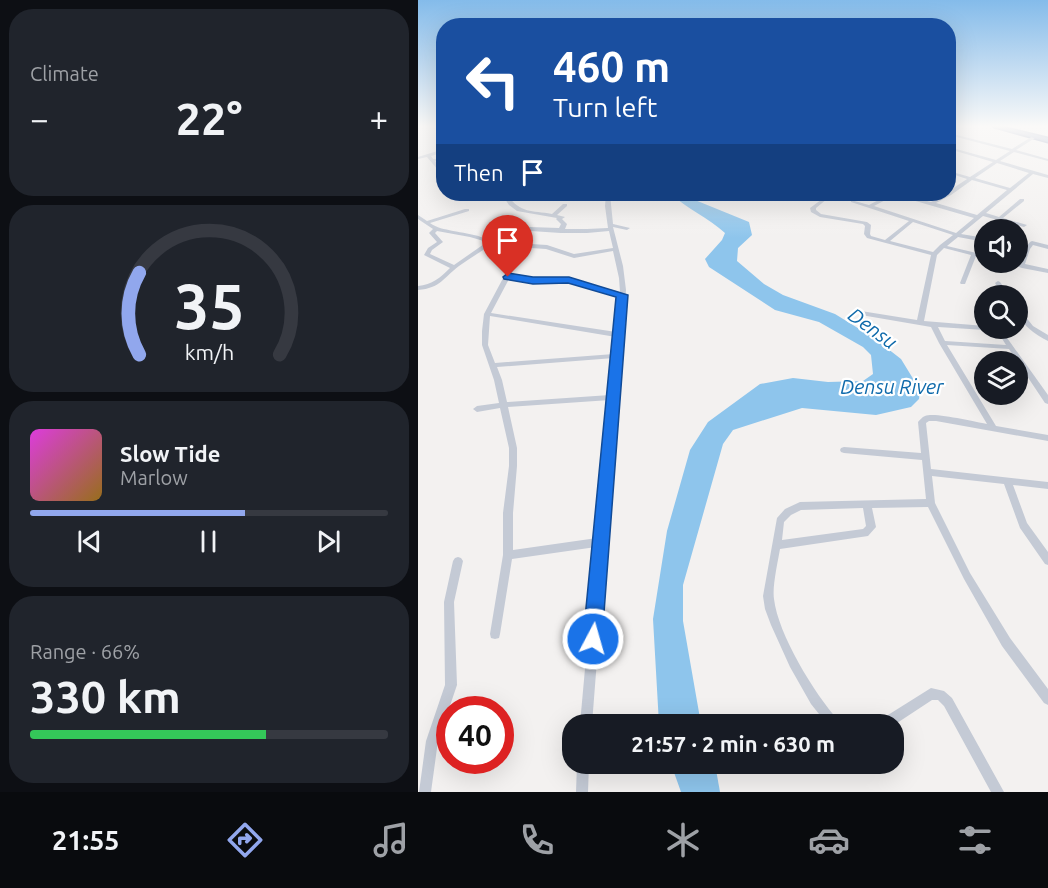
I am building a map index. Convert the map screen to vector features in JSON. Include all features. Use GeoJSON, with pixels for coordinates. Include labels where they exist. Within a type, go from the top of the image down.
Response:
{"type":"FeatureCollection","features":[{"type":"Feature","properties":{"kind":"street"},"geometry":{"type":"LineString","coordinates":[[956,189],[996,164]]}},
{"type":"Feature","properties":{"kind":"street"},"geometry":{"type":"LineString","coordinates":[[1000,164],[1048,177]]}},
{"type":"Feature","properties":{"kind":"street"},"geometry":{"type":"LineString","coordinates":[[956,173],[1011,190]]}},
{"type":"Feature","properties":{"kind":"street"},"geometry":{"type":"LineString","coordinates":[[920,323],[934,254],[1031,173]]}},
{"type":"Feature","properties":{"kind":"street"},"geometry":{"type":"LineString","coordinates":[[920,201],[999,219],[1022,200]]}},
{"type":"Feature","properties":{"kind":"street"},"geometry":{"type":"LineString","coordinates":[[509,201],[519,210],[562,217],[559,219],[564,224],[561,231]]}},
{"type":"Feature","properties":{"kind":"street"},"geometry":{"type":"LineString","coordinates":[[587,714],[622,295],[622,275],[609,201]]}},
{"type":"Feature","properties":{"kind":"street"},"geometry":{"type":"LineString","coordinates":[[822,201],[813,211],[820,215],[865,223],[868,225],[869,237],[934,254]]}},
{"type":"Feature","properties":{"kind":"street"},"geometry":{"type":"LineString","coordinates":[[853,201],[957,235],[974,238]]}},
{"type":"Feature","properties":{"kind":"street"},"geometry":{"type":"LineString","coordinates":[[870,207],[882,201]]}},
{"type":"Feature","properties":{"kind":"street"},"geometry":{"type":"LineString","coordinates":[[931,204],[936,201]]}},
{"type":"Feature","properties":{"kind":"street"},"geometry":{"type":"LineString","coordinates":[[554,215],[565,205]]}},
{"type":"Feature","properties":{"kind":"street"},"geometry":{"type":"LineString","coordinates":[[428,222],[467,210]]}},
{"type":"Feature","properties":{"kind":"street"},"geometry":{"type":"LineString","coordinates":[[418,217],[436,229],[468,234],[498,245],[512,267],[487,314],[485,345],[493,365],[513,457],[508,513],[508,555],[495,634]]}},
{"type":"Feature","properties":{"kind":"street"},"geometry":{"type":"LineString","coordinates":[[887,241],[912,221]]}},
{"type":"Feature","properties":{"kind":"street"},"geometry":{"type":"LineString","coordinates":[[501,228],[561,231],[627,228]]}},
{"type":"Feature","properties":{"kind":"street"},"geometry":{"type":"LineString","coordinates":[[436,229],[432,233],[440,242],[430,249],[427,255],[454,267]]}},
{"type":"Feature","properties":{"kind":"street"},"geometry":{"type":"LineString","coordinates":[[418,288],[438,282],[454,267],[491,242]]}},
{"type":"Feature","properties":{"kind":"street"},"geometry":{"type":"LineString","coordinates":[[1028,248],[1033,243],[1048,247]]}},
{"type":"Feature","properties":{"kind":"street"},"geometry":{"type":"LineString","coordinates":[[505,254],[530,246],[547,248],[574,256],[616,249]]}},
{"type":"Feature","properties":{"kind":"street"},"geometry":{"type":"LineString","coordinates":[[942,246],[974,255],[963,283]]}},
{"type":"Feature","properties":{"kind":"street"},"geometry":{"type":"LineString","coordinates":[[1028,267],[1048,271]]}},
{"type":"Feature","properties":{"kind":"street"},"geometry":{"type":"LineString","coordinates":[[508,277],[569,280],[622,295]]}},
{"type":"Feature","properties":{"kind":"street"},"geometry":{"type":"LineString","coordinates":[[861,312],[934,325],[974,327]]}},
{"type":"Feature","properties":{"kind":"street"},"geometry":{"type":"LineString","coordinates":[[487,314],[619,335]]}},
{"type":"Feature","properties":{"kind":"street"},"geometry":{"type":"LineString","coordinates":[[1028,323],[1048,339]]}},
{"type":"Feature","properties":{"kind":"street"},"geometry":{"type":"LineString","coordinates":[[934,325],[942,343],[993,428]]}},
{"type":"Feature","properties":{"kind":"street"},"geometry":{"type":"LineString","coordinates":[[1004,339],[1048,401]]}},
{"type":"Feature","properties":{"kind":"street"},"geometry":{"type":"LineString","coordinates":[[942,343],[1009,347]]}},
{"type":"Feature","properties":{"kind":"street"},"geometry":{"type":"LineString","coordinates":[[493,365],[617,356]]}},
{"type":"Feature","properties":{"kind":"street"},"geometry":{"type":"LineString","coordinates":[[476,409],[612,397]]}},
{"type":"Feature","properties":{"kind":"street"},"geometry":{"type":"LineString","coordinates":[[1048,438],[927,418],[922,422],[931,503],[967,576],[1006,642],[1048,699]]}},
{"type":"Feature","properties":{"kind":"street"},"geometry":{"type":"LineString","coordinates":[[844,450],[926,458]]}},
{"type":"Feature","properties":{"kind":"street"},"geometry":{"type":"LineString","coordinates":[[928,472],[1048,486]]}},
{"type":"Feature","properties":{"kind":"street"},"geometry":{"type":"LineString","coordinates":[[1008,483],[1023,525],[1048,561]]}},
{"type":"Feature","properties":{"kind":"street"},"geometry":{"type":"LineString","coordinates":[[824,714],[779,631],[769,605],[768,596],[780,521],[793,508],[800,506],[931,503]]}},
{"type":"Feature","properties":{"kind":"street"},"geometry":{"type":"LineString","coordinates":[[777,544],[865,533],[871,527],[867,505]]}},
{"type":"Feature","properties":{"kind":"street"},"geometry":{"type":"LineString","coordinates":[[508,555],[601,542]]}},
{"type":"Feature","properties":{"kind":"street"},"geometry":{"type":"LineString","coordinates":[[425,792],[432,741],[451,685],[449,602],[458,561]]}},
{"type":"Feature","properties":{"kind":"street"},"geometry":{"type":"LineString","coordinates":[[900,714],[931,694],[940,695],[948,702],[998,792]]}},
{"type":"Feature","properties":{"kind":"street"},"geometry":{"type":"LineString","coordinates":[[582,792],[583,774]]}},
{"type":"Feature","properties":{"kind":"water","name":"Densu River"},"geometry":{"type":"Polygon","coordinates":[[[680,201],[697,201],[749,222],[752,235],[738,248],[737,261],[764,284],[783,295],[835,314],[874,338],[901,359],[920,390],[919,399],[911,407],[876,415],[802,408],[733,430],[723,444],[683,585],[683,621],[699,714],[658,714],[653,619],[667,531],[690,450],[708,422],[760,384],[793,378],[828,382],[863,381],[873,374],[871,355],[863,347],[819,322],[775,310],[709,267],[705,259],[722,240],[725,233],[680,201]]]}},
{"type":"Feature","properties":{"kind":"water"},"geometry":{"type":"Polygon","coordinates":[[[675,774],[717,774],[720,792],[681,792],[675,774]]]}},
{"type":"Feature","properties":{"kind":"route"},"geometry":{"type":"LineString","coordinates":[[508,277],[533,280],[564,279],[622,295],[593,639]]}},
{"type":"Feature","properties":{"kind":"water label","name":"Densu"},"geometry":{"type":"Point","coordinates":[873,328]}}]}
